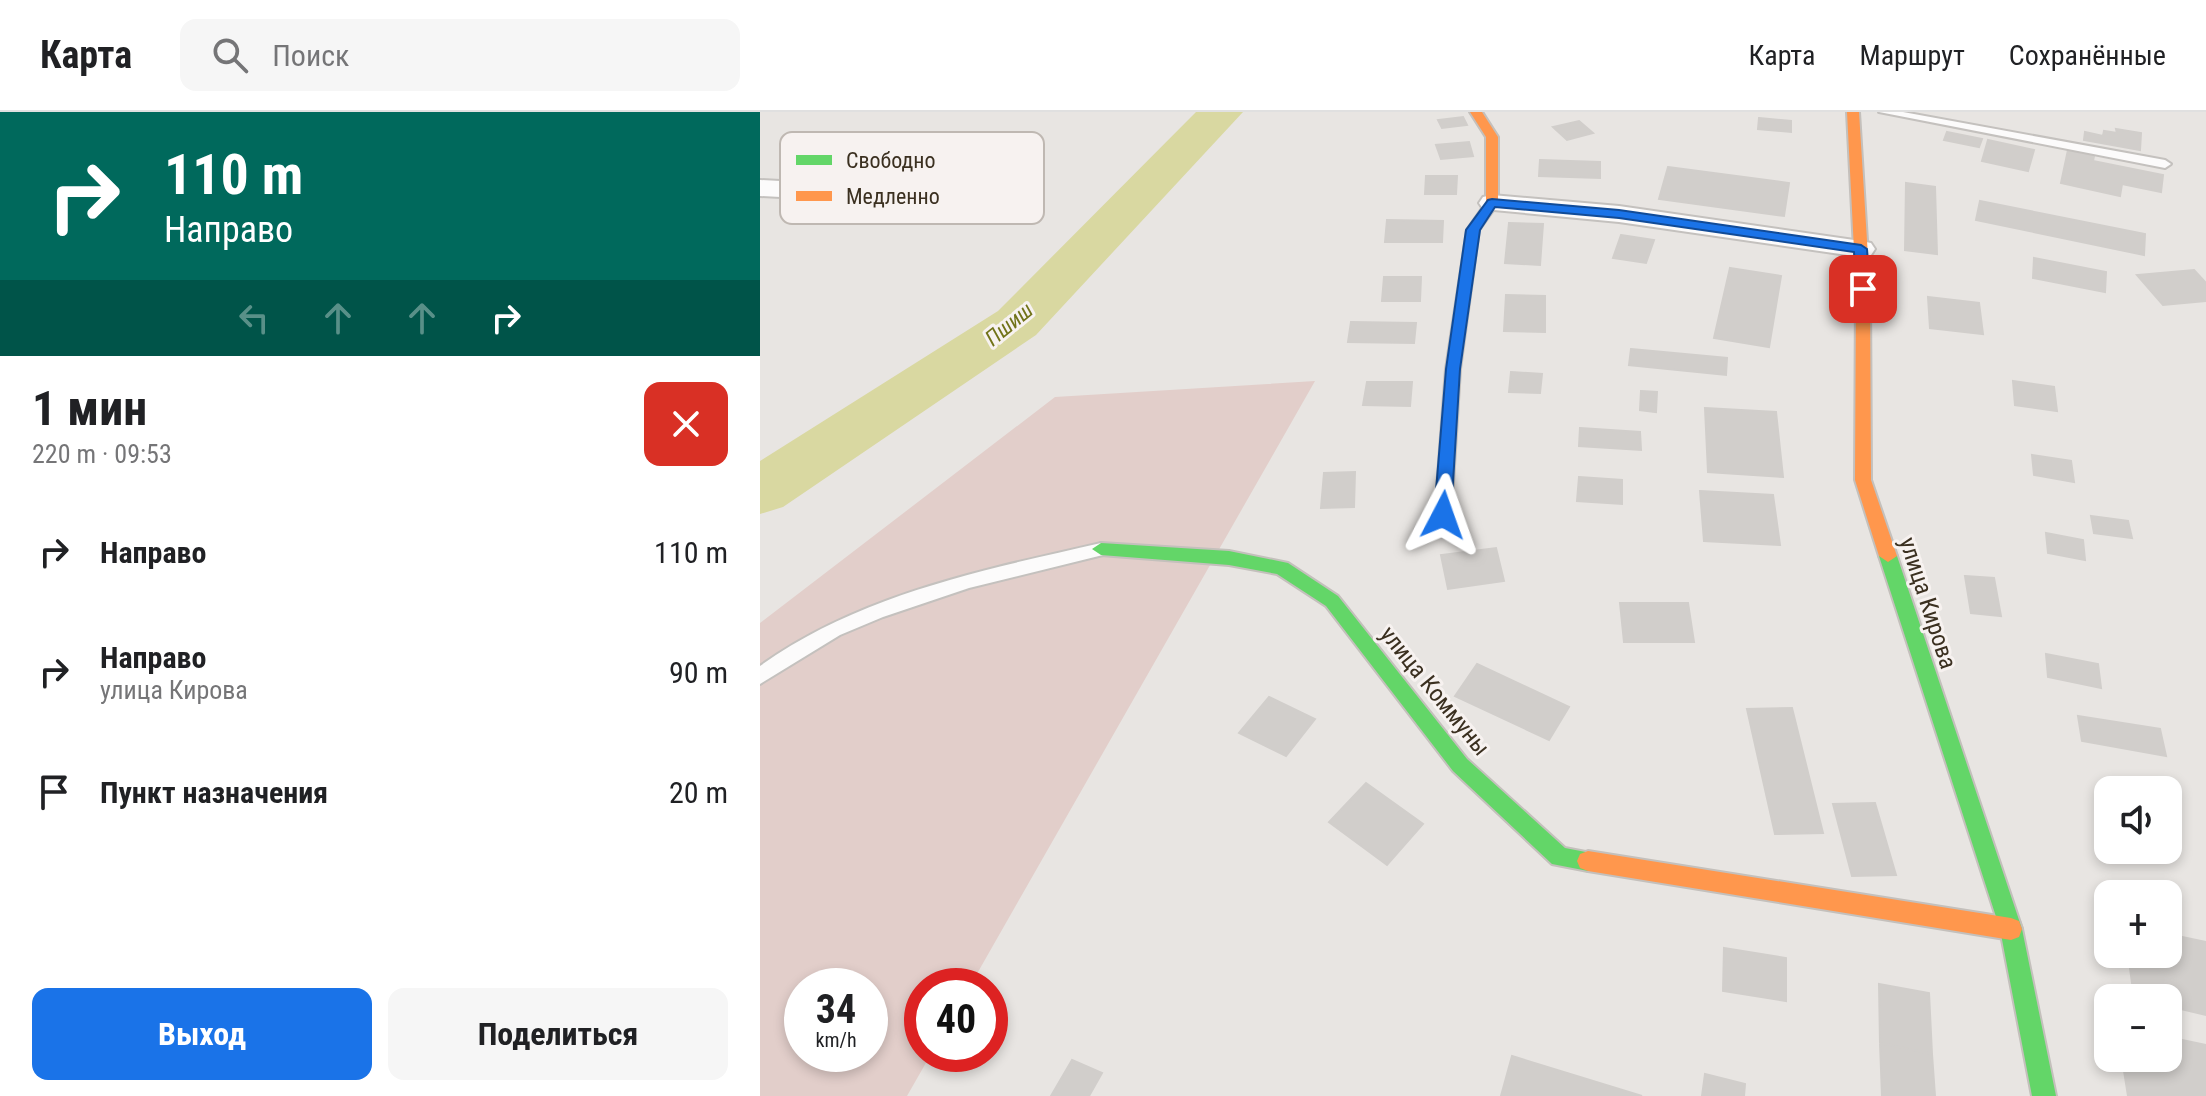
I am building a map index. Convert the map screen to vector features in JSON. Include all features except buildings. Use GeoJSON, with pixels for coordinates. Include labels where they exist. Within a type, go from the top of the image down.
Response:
{"type":"FeatureCollection","features":[{"type":"Feature","properties":{"kind":"street"},"geometry":{"type":"LineString","coordinates":[[1443,515],[1453,369],[1473,230],[1492,203],[1492,137],[1476,112]]}},
{"type":"Feature","properties":{"kind":"street","name":"улица Кирова"},"geometry":{"type":"LineString","coordinates":[[1853,112],[1861,249],[1863,480],[2011,929],[2044,1096]]}},
{"type":"Feature","properties":{"kind":"street"},"geometry":{"type":"LineString","coordinates":[[760,188],[780,189]]}},
{"type":"Feature","properties":{"kind":"street"},"geometry":{"type":"LineString","coordinates":[[1492,203],[1619,214],[1861,249]]}},
{"type":"Feature","properties":{"kind":"street","name":"улица Коммуны"},"geometry":{"type":"LineString","coordinates":[[1101,549],[1229,558],[1282,568],[1332,601],[1460,765],[1560,857],[2011,929]]}},
{"type":"Feature","properties":{"kind":"lane"},"geometry":{"type":"LineString","coordinates":[[1885,112],[2165,164]]}},
{"type":"Feature","properties":{"kind":"lane"},"geometry":{"type":"LineString","coordinates":[[760,676],[784,656],[876,612],[994,574],[1101,549]]}},
{"type":"Feature","properties":{"kind":"shaded area"},"geometry":{"type":"Polygon","coordinates":[[[1315,381],[980,968],[904,968],[904,1072],[921,1072],[907,1096],[760,1096],[760,623],[1055,397],[1315,381]]]}},
{"type":"Feature","properties":{"kind":"waterway","name":"Пшиш"},"geometry":{"type":"LineString","coordinates":[[760,491],[1017,323],[1221,112]]}},
{"type":"Feature","properties":{"kind":"traffic: fast"},"geometry":{"type":"LineString","coordinates":[[1101,549],[1229,558],[1282,568],[1332,601],[1460,765],[1560,857],[1588,861]]}},
{"type":"Feature","properties":{"kind":"traffic: fast"},"geometry":{"type":"LineString","coordinates":[[1888,556],[2011,929],[2044,1096]]}},
{"type":"Feature","properties":{"kind":"traffic: slow"},"geometry":{"type":"LineString","coordinates":[[1443,515],[1453,369],[1473,230],[1492,203],[1492,137],[1476,112]]}},
{"type":"Feature","properties":{"kind":"traffic: slow"},"geometry":{"type":"LineString","coordinates":[[1853,112],[1863,289],[1863,480],[1888,556]]}},
{"type":"Feature","properties":{"kind":"traffic: slow"},"geometry":{"type":"LineString","coordinates":[[1588,861],[2011,929]]}},
{"type":"Feature","properties":{"kind":"route"},"geometry":{"type":"LineString","coordinates":[[1443,515],[1453,369],[1473,230],[1492,203],[1619,214],[1861,249],[1863,289]]}}]}
